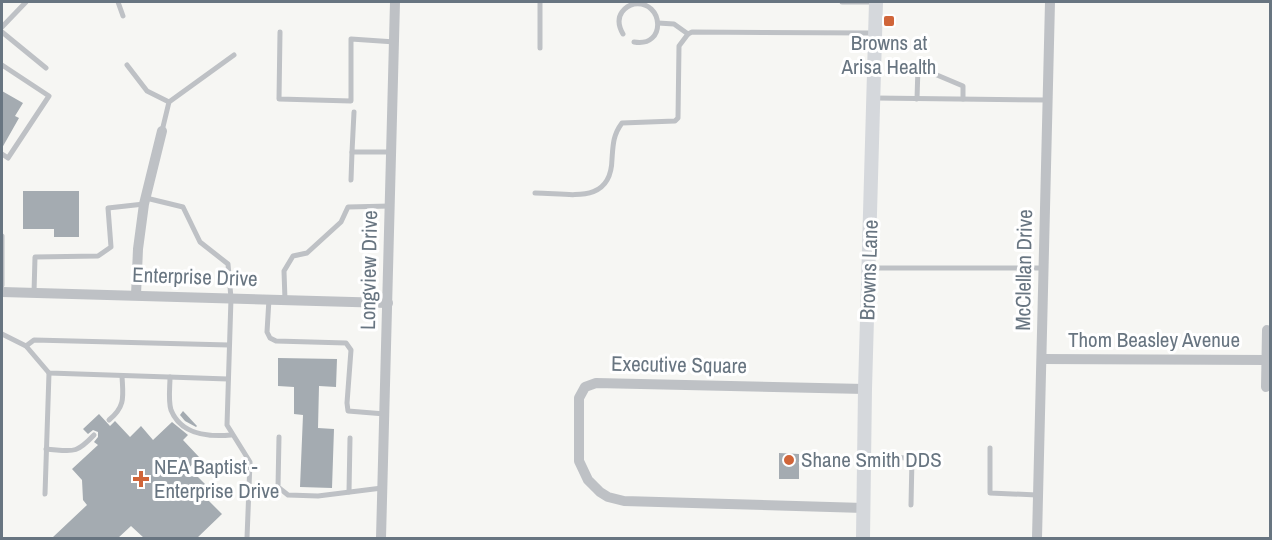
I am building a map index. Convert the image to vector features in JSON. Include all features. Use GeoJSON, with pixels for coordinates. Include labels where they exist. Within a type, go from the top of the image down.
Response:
{"type":"FeatureCollection","features":[{"type":"Feature","properties":{"kind":"street","name":"Longview Drive"},"geometry":{"type":"LineString","coordinates":[[381,538],[395,2]]}},
{"type":"Feature","properties":{"kind":"street","name":"Browns Lane"},"geometry":{"type":"LineString","coordinates":[[864,538],[865,389],[876,2]]}},
{"type":"Feature","properties":{"kind":"street","name":"McClellan Drive"},"geometry":{"type":"LineString","coordinates":[[1036,538],[1050,2]]}},
{"type":"Feature","properties":{"kind":"street"},"geometry":{"type":"LineString","coordinates":[[136,295],[138,249],[144,201],[162,131]]}},
{"type":"Feature","properties":{"kind":"street","name":"Enterprise Drive"},"geometry":{"type":"LineString","coordinates":[[2,292],[388,303]]}},
{"type":"Feature","properties":{"kind":"street"},"geometry":{"type":"LineString","coordinates":[[1266,387],[1267,330]]}},
{"type":"Feature","properties":{"kind":"street","name":"Thom Beasley Avenue"},"geometry":{"type":"LineString","coordinates":[[1042,359],[1267,360]]}},
{"type":"Feature","properties":{"kind":"street","name":"Executive Square"},"geometry":{"type":"LineString","coordinates":[[864,508],[624,501],[608,497],[590,483],[580,466],[578,426],[580,394],[585,387],[596,383],[865,389]]}},
{"type":"Feature","properties":{"kind":"lane"},"geometry":{"type":"LineString","coordinates":[[2,27],[26,2]]}},
{"type":"Feature","properties":{"kind":"lane"},"geometry":{"type":"LineString","coordinates":[[118,2],[123,16]]}},
{"type":"Feature","properties":{"kind":"lane"},"geometry":{"type":"LineString","coordinates":[[540,2],[540,48]]}},
{"type":"Feature","properties":{"kind":"lane"},"geometry":{"type":"LineString","coordinates":[[842,2],[876,2]]}},
{"type":"Feature","properties":{"kind":"lane"},"geometry":{"type":"LineString","coordinates":[[623,34],[619,25],[622,13],[632,5],[644,3],[654,11],[658,23],[650,39],[633,42]]}},
{"type":"Feature","properties":{"kind":"lane"},"geometry":{"type":"LineString","coordinates":[[658,23],[674,24],[688,34]]}},
{"type":"Feature","properties":{"kind":"lane"},"geometry":{"type":"LineString","coordinates":[[2,32],[46,68]]}},
{"type":"Feature","properties":{"kind":"lane"},"geometry":{"type":"LineString","coordinates":[[280,32],[279,99],[351,101],[351,39],[395,42]]}},
{"type":"Feature","properties":{"kind":"lane"},"geometry":{"type":"LineString","coordinates":[[535,193],[595,193],[604,188],[612,172],[613,140],[622,123],[675,121],[678,118],[679,46],[692,32],[875,33]]}},
{"type":"Feature","properties":{"kind":"lane"},"geometry":{"type":"LineString","coordinates":[[162,131],[169,102],[234,55]]}},
{"type":"Feature","properties":{"kind":"lane"},"geometry":{"type":"LineString","coordinates":[[2,65],[49,96],[8,158],[2,154]]}},
{"type":"Feature","properties":{"kind":"lane"},"geometry":{"type":"LineString","coordinates":[[128,65],[147,91],[169,102]]}},
{"type":"Feature","properties":{"kind":"lane"},"geometry":{"type":"LineString","coordinates":[[917,99],[918,67],[963,86],[963,99]]}},
{"type":"Feature","properties":{"kind":"lane"},"geometry":{"type":"LineString","coordinates":[[873,98],[1047,100]]}},
{"type":"Feature","properties":{"kind":"lane"},"geometry":{"type":"LineString","coordinates":[[351,180],[354,112]]}},
{"type":"Feature","properties":{"kind":"lane"},"geometry":{"type":"LineString","coordinates":[[352,152],[392,152]]}},
{"type":"Feature","properties":{"kind":"lane"},"geometry":{"type":"LineString","coordinates":[[34,293],[35,257],[98,256],[111,247],[108,208],[144,201],[183,207],[200,242],[228,264],[231,298],[227,425],[231,435],[242,447],[250,462],[247,538]]}},
{"type":"Feature","properties":{"kind":"lane"},"geometry":{"type":"LineString","coordinates":[[285,300],[284,271],[292,256],[307,253],[341,222],[348,207],[390,206]]}},
{"type":"Feature","properties":{"kind":"lane"},"geometry":{"type":"LineString","coordinates":[[2,236],[2,285]]}},
{"type":"Feature","properties":{"kind":"lane"},"geometry":{"type":"LineString","coordinates":[[869,268],[1044,268]]}},
{"type":"Feature","properties":{"kind":"lane"},"geometry":{"type":"LineString","coordinates":[[269,299],[267,332],[270,338],[276,341],[346,343],[351,350],[348,411],[385,414]]}},
{"type":"Feature","properties":{"kind":"lane"},"geometry":{"type":"LineString","coordinates":[[2,334],[26,346],[49,373],[45,494]]}},
{"type":"Feature","properties":{"kind":"lane"},"geometry":{"type":"LineString","coordinates":[[26,346],[34,340],[229,345]]}},
{"type":"Feature","properties":{"kind":"lane"},"geometry":{"type":"LineString","coordinates":[[49,373],[228,379]]}},
{"type":"Feature","properties":{"kind":"lane"},"geometry":{"type":"LineString","coordinates":[[109,420],[119,411],[123,401],[122,376]]}},
{"type":"Feature","properties":{"kind":"lane"},"geometry":{"type":"LineString","coordinates":[[170,377],[170,408],[187,429],[213,436],[231,435]]}},
{"type":"Feature","properties":{"kind":"lane"},"geometry":{"type":"LineString","coordinates":[[46,449],[67,451],[80,449],[94,435]]}},
{"type":"Feature","properties":{"kind":"lane"},"geometry":{"type":"LineString","coordinates":[[279,437],[278,487],[288,495],[318,496],[382,488]]}},
{"type":"Feature","properties":{"kind":"lane"},"geometry":{"type":"LineString","coordinates":[[349,492],[350,438]]}},
{"type":"Feature","properties":{"kind":"lane"},"geometry":{"type":"LineString","coordinates":[[990,448],[990,493],[1037,495]]}},
{"type":"Feature","properties":{"kind":"lane"},"geometry":{"type":"LineString","coordinates":[[865,457],[912,458],[911,505]]}},
{"type":"Feature","properties":{"kind":"building"},"geometry":{"type":"Polygon","coordinates":[[[2,91],[23,103],[15,116],[19,118],[2,148],[2,91]]]}},
{"type":"Feature","properties":{"kind":"building"},"geometry":{"type":"Polygon","coordinates":[[[23,191],[79,191],[79,237],[54,237],[54,229],[23,229],[23,191]]]}},
{"type":"Feature","properties":{"kind":"building"},"geometry":{"type":"Polygon","coordinates":[[[278,358],[337,359],[336,387],[319,386],[318,428],[334,429],[332,488],[300,487],[303,415],[294,414],[294,387],[278,386],[278,358]]]}},
{"type":"Feature","properties":{"kind":"building"},"geometry":{"type":"Polygon","coordinates":[[[183,411],[197,426],[196,427],[180,415],[183,411]]]}},
{"type":"Feature","properties":{"kind":"building","name":"NEA Baptist - Enterprise Drive"},"geometry":{"type":"Polygon","coordinates":[[[99,414],[110,426],[115,421],[130,437],[141,426],[153,440],[172,422],[188,435],[183,440],[199,457],[189,468],[212,491],[206,498],[222,514],[197,538],[144,538],[131,526],[118,538],[52,538],[87,505],[83,500],[82,480],[72,469],[98,445],[94,442],[98,437],[98,432],[93,430],[88,434],[83,429],[99,414]]]}},
{"type":"Feature","properties":{"kind":"building","name":"Shane Smith DDS"},"geometry":{"type":"Polygon","coordinates":[[[779,453],[799,454],[799,479],[779,479],[779,453]]]}},
{"type":"Feature","properties":{"kind":"place","name":"Browns at Arisa Health"},"geometry":{"type":"Point","coordinates":[889,21]}},
{"type":"Feature","properties":{"kind":"place","name":"Shane Smith DDS"},"geometry":{"type":"Point","coordinates":[789,460]}},
{"type":"Feature","properties":{"kind":"place","name":"NEA Baptist - Enterprise Drive"},"geometry":{"type":"Point","coordinates":[141,479]}}]}
